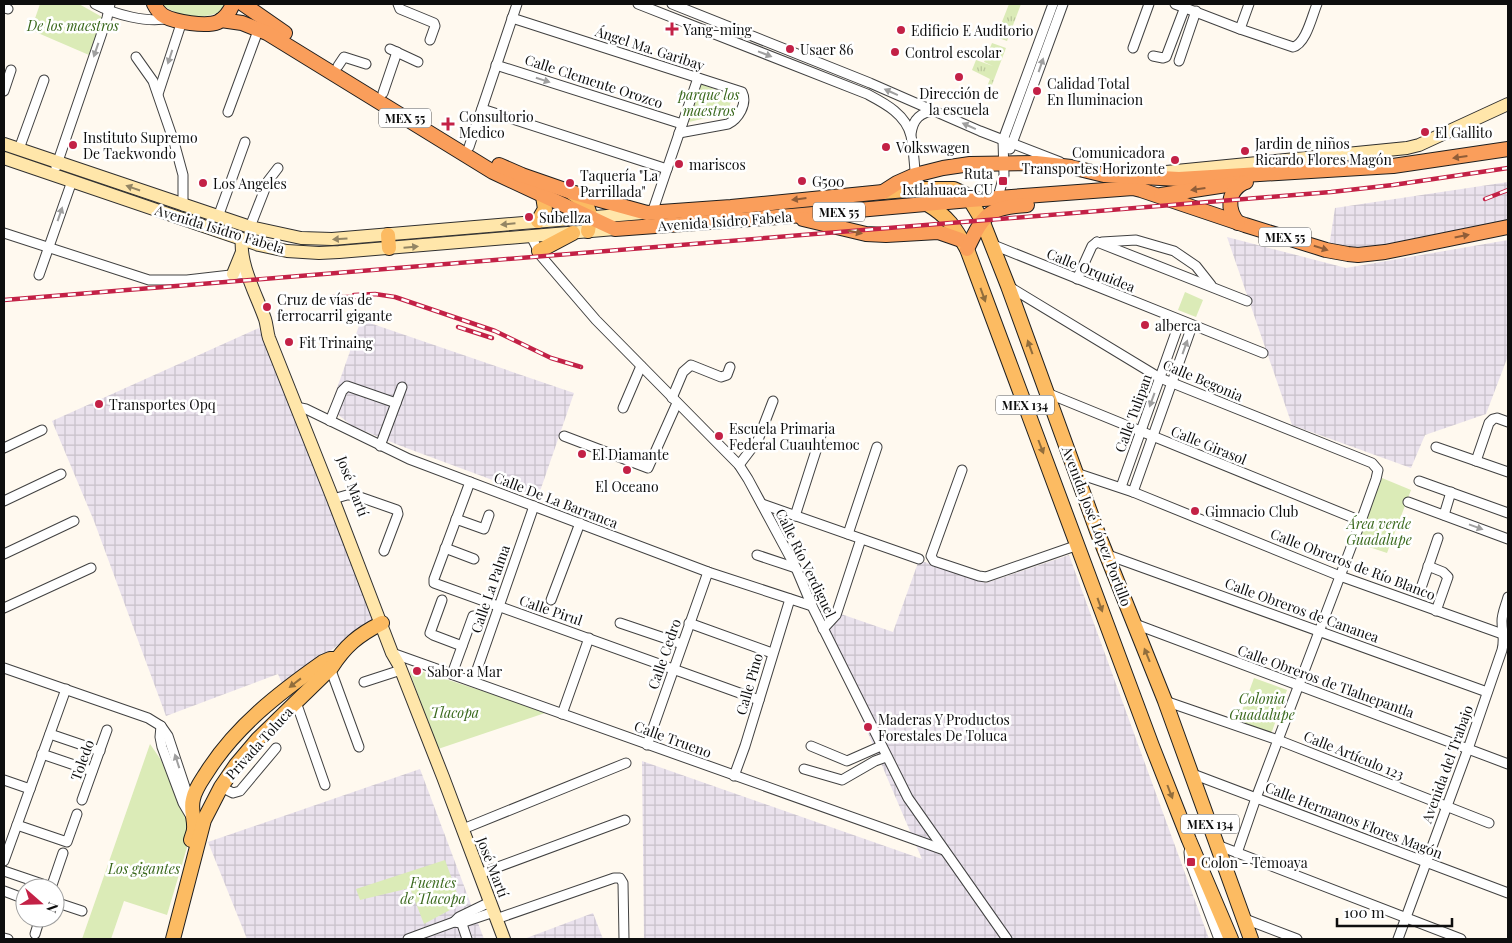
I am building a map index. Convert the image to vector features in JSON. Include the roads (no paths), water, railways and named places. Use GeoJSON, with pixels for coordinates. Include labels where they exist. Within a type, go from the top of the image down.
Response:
{"type":"FeatureCollection","features":[{"type":"Feature","properties":{"kind":"highway"},"geometry":{"type":"LineString","coordinates":[[154,4],[161,13],[176,20],[210,24],[221,20],[233,4]]}},
{"type":"Feature","properties":{"kind":"highway","name":"MEX 55"},"geometry":{"type":"LineString","coordinates":[[242,4],[469,148],[512,172],[571,192],[650,213]]}},
{"type":"Feature","properties":{"kind":"highway","name":"MEX 55"},"geometry":{"type":"LineString","coordinates":[[221,20],[259,28],[493,172],[591,217]]}},
{"type":"Feature","properties":{"kind":"highway","name":"Avenida Isidro Fabela"},"geometry":{"type":"LineString","coordinates":[[650,213],[883,192],[897,183],[917,182],[961,164],[1036,163],[1071,167],[1104,175],[1179,179],[1393,166],[1508,149]]}},
{"type":"Feature","properties":{"kind":"highway","name":"Avenida Isidro Fabela"},"geometry":{"type":"LineString","coordinates":[[615,229],[970,200],[1002,208],[1158,195],[1326,174],[1351,169]]}},
{"type":"Feature","properties":{"kind":"highway"},"geometry":{"type":"LineString","coordinates":[[1238,223],[1231,213],[1230,199],[1234,189],[1243,183]]}},
{"type":"Feature","properties":{"kind":"highway","name":"MEX 55"},"geometry":{"type":"LineString","coordinates":[[1158,195],[1238,223],[1326,250],[1358,255],[1385,252],[1508,227]]}},
{"type":"Feature","properties":{"kind":"highway"},"geometry":{"type":"LineString","coordinates":[[791,216],[866,234],[886,235],[938,232],[964,244],[996,205]]}},
{"type":"Feature","properties":{"kind":"highway"},"geometry":{"type":"LineString","coordinates":[[591,217],[615,229]]}},
{"type":"Feature","properties":{"kind":"main road","name":"MEX 55"},"geometry":{"type":"LineString","coordinates":[[1130,175],[1407,148],[1428,142],[1508,104]]}},
{"type":"Feature","properties":{"kind":"main road","name":"Avenida Isidro Fabela"},"geometry":{"type":"LineString","coordinates":[[4,144],[19,149],[56,168],[72,180],[242,246],[302,252],[340,252],[389,242],[538,221],[650,213]]}},
{"type":"Feature","properties":{"kind":"main road","name":"Avenida Isidro Fabela"},"geometry":{"type":"LineString","coordinates":[[4,158],[56,168],[282,235],[317,239],[389,242],[531,236],[615,229]]}},
{"type":"Feature","properties":{"kind":"main road","name":"Avenida José López Portillo"},"geometry":{"type":"LineString","coordinates":[[917,182],[959,190],[970,200],[982,220],[1076,473],[1166,700],[1190,773],[1251,939]]}},
{"type":"Feature","properties":{"kind":"main road"},"geometry":{"type":"LineString","coordinates":[[571,192],[584,202],[589,210],[591,217],[588,231]]}},
{"type":"Feature","properties":{"kind":"main road"},"geometry":{"type":"LineString","coordinates":[[538,221],[545,209],[543,196]]}},
{"type":"Feature","properties":{"kind":"main road","name":"Avenida José López Portillo"},"geometry":{"type":"LineString","coordinates":[[927,204],[941,212],[952,222],[964,244],[1152,746],[1231,939]]}},
{"type":"Feature","properties":{"kind":"main road"},"geometry":{"type":"LineString","coordinates":[[539,251],[574,233]]}},
{"type":"Feature","properties":{"kind":"main road"},"geometry":{"type":"LineString","coordinates":[[233,274],[242,246]]}},
{"type":"Feature","properties":{"kind":"main road","name":"José Martí"},"geometry":{"type":"LineString","coordinates":[[242,246],[248,273],[266,322],[269,338],[301,408],[337,498],[504,939]]}},
{"type":"Feature","properties":{"kind":"main road"},"geometry":{"type":"LineString","coordinates":[[1054,482],[1056,472],[1061,467],[1070,468],[1076,473]]}},
{"type":"Feature","properties":{"kind":"main road","name":"José Martí"},"geometry":{"type":"LineString","coordinates":[[337,498],[382,623],[398,661]]}},
{"type":"Feature","properties":{"kind":"main road","name":"Privada Toluca"},"geometry":{"type":"LineString","coordinates":[[197,818],[236,765],[258,739],[296,702],[331,662],[359,635],[382,623]]}},
{"type":"Feature","properties":{"kind":"main road","name":"Privada Toluca"},"geometry":{"type":"LineString","coordinates":[[197,818],[193,797],[216,759],[234,736],[268,704],[331,662]]}},
{"type":"Feature","properties":{"kind":"main road"},"geometry":{"type":"LineString","coordinates":[[164,939],[197,818]]}},
{"type":"Feature","properties":{"kind":"main road"},"geometry":{"type":"LineString","coordinates":[[173,939],[197,818]]}},
{"type":"Feature","properties":{"kind":"street"},"geometry":{"type":"LineString","coordinates":[[94,4],[110,7],[150,20],[176,20],[158,94]]}},
{"type":"Feature","properties":{"kind":"street"},"geometry":{"type":"LineString","coordinates":[[398,4],[400,9],[434,23],[435,26],[430,40]]}},
{"type":"Feature","properties":{"kind":"street"},"geometry":{"type":"LineString","coordinates":[[469,148],[517,4]]}},
{"type":"Feature","properties":{"kind":"street"},"geometry":{"type":"LineString","coordinates":[[638,4],[883,102],[900,116],[911,134]]}},
{"type":"Feature","properties":{"kind":"street"},"geometry":{"type":"LineString","coordinates":[[672,4],[870,83],[1071,167]]}},
{"type":"Feature","properties":{"kind":"street"},"geometry":{"type":"LineString","coordinates":[[988,240],[1004,175],[1003,140],[1053,4]]}},
{"type":"Feature","properties":{"kind":"street"},"geometry":{"type":"LineString","coordinates":[[1004,163],[1024,115],[1063,4]]}},
{"type":"Feature","properties":{"kind":"street"},"geometry":{"type":"LineString","coordinates":[[1133,48],[1149,4]]}},
{"type":"Feature","properties":{"kind":"street"},"geometry":{"type":"LineString","coordinates":[[1174,4],[1190,8],[1287,46],[1298,46],[1303,40],[1317,4]]}},
{"type":"Feature","properties":{"kind":"street"},"geometry":{"type":"LineString","coordinates":[[1240,29],[1249,4]]}},
{"type":"Feature","properties":{"kind":"street"},"geometry":{"type":"LineString","coordinates":[[56,168],[110,7]]}},
{"type":"Feature","properties":{"kind":"street"},"geometry":{"type":"LineString","coordinates":[[1153,56],[1166,57],[1190,8]]}},
{"type":"Feature","properties":{"kind":"street"},"geometry":{"type":"LineString","coordinates":[[1179,61],[1190,8]]}},
{"type":"Feature","properties":{"kind":"street","name":"Ángel Ma. Garibay"},"geometry":{"type":"LineString","coordinates":[[512,18],[742,92],[744,101],[741,111],[737,118],[728,124],[681,129]]}},
{"type":"Feature","properties":{"kind":"street"},"geometry":{"type":"LineString","coordinates":[[228,112],[259,28]]}},
{"type":"Feature","properties":{"kind":"street"},"geometry":{"type":"LineString","coordinates":[[742,45],[747,34]]}},
{"type":"Feature","properties":{"kind":"street"},"geometry":{"type":"LineString","coordinates":[[383,93],[394,51],[418,62]]}},
{"type":"Feature","properties":{"kind":"street"},"geometry":{"type":"LineString","coordinates":[[136,57],[150,77],[158,94],[182,166],[183,206]]}},
{"type":"Feature","properties":{"kind":"street"},"geometry":{"type":"LineString","coordinates":[[338,66],[344,57],[366,64]]}},
{"type":"Feature","properties":{"kind":"street","name":"Calle Clemente Orozco"},"geometry":{"type":"LineString","coordinates":[[496,65],[681,129]]}},
{"type":"Feature","properties":{"kind":"street"},"geometry":{"type":"LineString","coordinates":[[4,91],[11,70]]}},
{"type":"Feature","properties":{"kind":"street"},"geometry":{"type":"LineString","coordinates":[[650,213],[698,78]]}},
{"type":"Feature","properties":{"kind":"street"},"geometry":{"type":"LineString","coordinates":[[19,149],[44,80]]}},
{"type":"Feature","properties":{"kind":"street"},"geometry":{"type":"LineString","coordinates":[[482,109],[667,169]]}},
{"type":"Feature","properties":{"kind":"street"},"geometry":{"type":"LineString","coordinates":[[917,182],[911,134],[913,124],[925,112],[936,111]]}},
{"type":"Feature","properties":{"kind":"street"},"geometry":{"type":"LineString","coordinates":[[1014,111],[1024,115]]}},
{"type":"Feature","properties":{"kind":"street"},"geometry":{"type":"LineString","coordinates":[[218,217],[245,142]]}},
{"type":"Feature","properties":{"kind":"street"},"geometry":{"type":"LineString","coordinates":[[250,227],[268,180],[278,168]]}},
{"type":"Feature","properties":{"kind":"street"},"geometry":{"type":"LineString","coordinates":[[39,275],[72,180]]}},
{"type":"Feature","properties":{"kind":"street","name":"MEX 134"},"geometry":{"type":"LineString","coordinates":[[917,182],[927,204]]}},
{"type":"Feature","properties":{"kind":"street"},"geometry":{"type":"LineString","coordinates":[[4,233],[149,280],[172,281],[248,273]]}},
{"type":"Feature","properties":{"kind":"street","name":"Calle Río Verdiguel"},"geometry":{"type":"LineString","coordinates":[[531,236],[541,256],[596,320],[739,465],[796,568],[823,629],[908,798],[1007,939]]}},
{"type":"Feature","properties":{"kind":"street","name":"Calle Orquidea"},"geometry":{"type":"LineString","coordinates":[[988,240],[1078,279],[1263,354]]}},
{"type":"Feature","properties":{"kind":"street"},"geometry":{"type":"LineString","coordinates":[[1078,279],[1092,246],[1097,242],[1136,240],[1174,251],[1196,266],[1212,287]]}},
{"type":"Feature","properties":{"kind":"street"},"geometry":{"type":"LineString","coordinates":[[1097,242],[1247,301]]}},
{"type":"Feature","properties":{"kind":"street","name":"Calle Begonia"},"geometry":{"type":"LineString","coordinates":[[1008,286],[1160,378],[1372,463],[1378,470],[1361,521]]}},
{"type":"Feature","properties":{"kind":"street","name":"Calle Tulipan"},"geometry":{"type":"LineString","coordinates":[[1121,487],[1180,321]]}},
{"type":"Feature","properties":{"kind":"street","name":"Calle Tulipan"},"geometry":{"type":"LineString","coordinates":[[1133,492],[1192,326]]}},
{"type":"Feature","properties":{"kind":"street"},"geometry":{"type":"LineString","coordinates":[[623,408],[641,366]]}},
{"type":"Feature","properties":{"kind":"street"},"geometry":{"type":"LineString","coordinates":[[564,436],[648,468],[675,401],[683,372],[691,366],[724,377],[727,376],[730,367]]}},
{"type":"Feature","properties":{"kind":"street"},"geometry":{"type":"LineString","coordinates":[[330,421],[342,391],[347,386],[396,403]]}},
{"type":"Feature","properties":{"kind":"street"},"geometry":{"type":"LineString","coordinates":[[380,446],[402,387]]}},
{"type":"Feature","properties":{"kind":"street","name":"Calle Girasol"},"geometry":{"type":"LineString","coordinates":[[1047,393],[1361,521]]}},
{"type":"Feature","properties":{"kind":"street"},"geometry":{"type":"LineString","coordinates":[[739,465],[758,440],[774,401]]}},
{"type":"Feature","properties":{"kind":"street","name":"Calle De La Barranca"},"geometry":{"type":"LineString","coordinates":[[301,408],[409,459],[708,572],[812,606]]}},
{"type":"Feature","properties":{"kind":"street"},"geometry":{"type":"LineString","coordinates":[[1476,461],[1493,418],[1508,422]]}},
{"type":"Feature","properties":{"kind":"street"},"geometry":{"type":"LineString","coordinates":[[795,516],[823,429]]}},
{"type":"Feature","properties":{"kind":"street"},"geometry":{"type":"LineString","coordinates":[[4,448],[42,430]]}},
{"type":"Feature","properties":{"kind":"street"},"geometry":{"type":"LineString","coordinates":[[848,534],[876,446]]}},
{"type":"Feature","properties":{"kind":"street"},"geometry":{"type":"LineString","coordinates":[[1436,447],[1508,472]]}},
{"type":"Feature","properties":{"kind":"street"},"geometry":{"type":"LineString","coordinates":[[962,470],[931,556],[934,562],[986,577],[1078,545]]}},
{"type":"Feature","properties":{"kind":"street","name":"Calle Obreros de Río Blanco"},"geometry":{"type":"LineString","coordinates":[[1076,473],[1121,487],[1340,576],[1506,636]]}},
{"type":"Feature","properties":{"kind":"street"},"geometry":{"type":"LineString","coordinates":[[4,501],[61,474]]}},
{"type":"Feature","properties":{"kind":"street"},"geometry":{"type":"LineString","coordinates":[[1420,481],[1508,513]]}},
{"type":"Feature","properties":{"kind":"street","name":"Calle Pirul"},"geometry":{"type":"LineString","coordinates":[[470,482],[434,583],[759,700]]}},
{"type":"Feature","properties":{"kind":"street"},"geometry":{"type":"LineString","coordinates":[[1444,515],[1451,492]]}},
{"type":"Feature","properties":{"kind":"street"},"geometry":{"type":"LineString","coordinates":[[337,498],[348,495],[358,496],[397,510],[398,514],[384,551]]}},
{"type":"Feature","properties":{"kind":"street"},"geometry":{"type":"LineString","coordinates":[[1408,502],[1508,538]]}},
{"type":"Feature","properties":{"kind":"street"},"geometry":{"type":"LineString","coordinates":[[762,504],[919,559]]}},
{"type":"Feature","properties":{"kind":"street","name":"Calle La Palma"},"geometry":{"type":"LineString","coordinates":[[473,682],[534,506]]}},
{"type":"Feature","properties":{"kind":"street"},"geometry":{"type":"LineString","coordinates":[[456,519],[483,529],[489,515]]}},
{"type":"Feature","properties":{"kind":"street"},"geometry":{"type":"LineString","coordinates":[[4,554],[74,521]]}},
{"type":"Feature","properties":{"kind":"street"},"geometry":{"type":"LineString","coordinates":[[1237,853],[1361,521]]}},
{"type":"Feature","properties":{"kind":"street"},"geometry":{"type":"LineString","coordinates":[[551,600],[580,524]]}},
{"type":"Feature","properties":{"kind":"street"},"geometry":{"type":"LineString","coordinates":[[823,629],[836,614],[861,538]]}},
{"type":"Feature","properties":{"kind":"street"},"geometry":{"type":"LineString","coordinates":[[1420,588],[1438,538]]}},
{"type":"Feature","properties":{"kind":"street"},"geometry":{"type":"LineString","coordinates":[[445,548],[474,559]]}},
{"type":"Feature","properties":{"kind":"street"},"geometry":{"type":"LineString","coordinates":[[758,555],[796,568]]}},
{"type":"Feature","properties":{"kind":"street","name":"Calle Obreros de Cananea"},"geometry":{"type":"LineString","coordinates":[[1108,555],[1487,692]]}},
{"type":"Feature","properties":{"kind":"street"},"geometry":{"type":"LineString","coordinates":[[1428,566],[1443,572],[1448,577],[1436,611]]}},
{"type":"Feature","properties":{"kind":"street"},"geometry":{"type":"LineString","coordinates":[[4,608],[91,568]]}},
{"type":"Feature","properties":{"kind":"street","name":"Calle Cedro"},"geometry":{"type":"LineString","coordinates":[[647,745],[708,572]]}},
{"type":"Feature","properties":{"kind":"street"},"geometry":{"type":"LineString","coordinates":[[442,600],[431,634],[462,646]]}},
{"type":"Feature","properties":{"kind":"street","name":"Calle Pino"},"geometry":{"type":"LineString","coordinates":[[734,776],[790,600]]}},
{"type":"Feature","properties":{"kind":"street","name":"Avenida del Trabajo"},"geometry":{"type":"LineString","coordinates":[[1398,939],[1468,749],[1504,643],[1506,636],[1502,621],[1508,600]]}},
{"type":"Feature","properties":{"kind":"street"},"geometry":{"type":"LineString","coordinates":[[452,674],[473,616]]}},
{"type":"Feature","properties":{"kind":"street"},"geometry":{"type":"LineString","coordinates":[[620,623],[682,644]]}},
{"type":"Feature","properties":{"kind":"street"},"geometry":{"type":"LineString","coordinates":[[689,623],[772,653]]}},
{"type":"Feature","properties":{"kind":"street","name":"Calle Obreros de Tlalnepantla"},"geometry":{"type":"LineString","coordinates":[[1135,624],[1508,764]]}},
{"type":"Feature","properties":{"kind":"street"},"geometry":{"type":"LineString","coordinates":[[562,714],[589,638]]}},
{"type":"Feature","properties":{"kind":"street"},"geometry":{"type":"LineString","coordinates":[[364,682],[398,661]]}},
{"type":"Feature","properties":{"kind":"street","name":"Calle Trueno"},"geometry":{"type":"LineString","coordinates":[[398,661],[452,674],[944,850]]}},
{"type":"Feature","properties":{"kind":"street"},"geometry":{"type":"LineString","coordinates":[[331,662],[359,747]]}},
{"type":"Feature","properties":{"kind":"street"},"geometry":{"type":"LineString","coordinates":[[4,668],[148,718],[162,726],[160,737],[162,747],[183,803],[197,818]]}},
{"type":"Feature","properties":{"kind":"street"},"geometry":{"type":"LineString","coordinates":[[4,861],[8,835],[17,825],[66,689]]}},
{"type":"Feature","properties":{"kind":"street","name":"Calle Artículo 123"},"geometry":{"type":"LineString","coordinates":[[1166,700],[1278,740],[1489,823]]}},
{"type":"Feature","properties":{"kind":"street"},"geometry":{"type":"LineString","coordinates":[[296,702],[325,785]]}},
{"type":"Feature","properties":{"kind":"street","name":"Toledo"},"geometry":{"type":"LineString","coordinates":[[82,800],[107,730]]}},
{"type":"Feature","properties":{"kind":"street"},"geometry":{"type":"LineString","coordinates":[[50,734],[100,751]]}},
{"type":"Feature","properties":{"kind":"street"},"geometry":{"type":"LineString","coordinates":[[811,746],[847,760],[881,746]]}},
{"type":"Feature","properties":{"kind":"street"},"geometry":{"type":"LineString","coordinates":[[221,786],[233,793],[240,791],[276,748]]}},
{"type":"Feature","properties":{"kind":"street"},"geometry":{"type":"LineString","coordinates":[[42,754],[92,771]]}},
{"type":"Feature","properties":{"kind":"street"},"geometry":{"type":"LineString","coordinates":[[804,770],[842,780],[875,761],[886,757]]}},
{"type":"Feature","properties":{"kind":"street"},"geometry":{"type":"LineString","coordinates":[[462,829],[626,764]]}},
{"type":"Feature","properties":{"kind":"street","name":"Calle Hermanos Flores Magón"},"geometry":{"type":"LineString","coordinates":[[1190,773],[1508,893]]}},
{"type":"Feature","properties":{"kind":"street"},"geometry":{"type":"LineString","coordinates":[[4,780],[30,789]]}},
{"type":"Feature","properties":{"kind":"street"},"geometry":{"type":"LineString","coordinates":[[17,825],[67,842],[77,814]]}},
{"type":"Feature","properties":{"kind":"street"},"geometry":{"type":"LineString","coordinates":[[480,874],[625,820]]}},
{"type":"Feature","properties":{"kind":"street"},"geometry":{"type":"LineString","coordinates":[[1189,840],[1191,862],[1220,939]]}},
{"type":"Feature","properties":{"kind":"street"},"geometry":{"type":"LineString","coordinates":[[1217,845],[1461,939]]}},
{"type":"Feature","properties":{"kind":"street"},"geometry":{"type":"LineString","coordinates":[[54,878],[63,854]]}},
{"type":"Feature","properties":{"kind":"street"},"geometry":{"type":"LineString","coordinates":[[4,870],[26,878]]}},
{"type":"Feature","properties":{"kind":"street"},"geometry":{"type":"LineString","coordinates":[[408,939],[420,937],[458,921],[614,878],[620,878],[623,883],[624,939]]}},
{"type":"Feature","properties":{"kind":"street"},"geometry":{"type":"LineString","coordinates":[[65,905],[82,911]]}},
{"type":"Feature","properties":{"kind":"street"},"geometry":{"type":"LineString","coordinates":[[1245,919],[1297,939]]}},
{"type":"Feature","properties":{"kind":"street"},"geometry":{"type":"LineString","coordinates":[[458,921],[467,939]]}},
{"type":"Feature","properties":{"kind":"street"},"geometry":{"type":"LineString","coordinates":[[35,934],[37,928]]}},
{"type":"Feature","properties":{"kind":"street"},"geometry":{"type":"LineString","coordinates":[[4,938],[8,939]]}},
{"type":"Feature","properties":{"kind":"railway"},"geometry":{"type":"LineString","coordinates":[[4,300],[1331,192],[1508,168]]}},
{"type":"Feature","properties":{"kind":"railway"},"geometry":{"type":"LineString","coordinates":[[1485,199],[1508,190]]}},
{"type":"Feature","properties":{"kind":"railway"},"geometry":{"type":"LineString","coordinates":[[354,295],[375,294],[395,297],[495,331],[551,358],[581,367]]}},
{"type":"Feature","properties":{"kind":"railway"},"geometry":{"type":"LineString","coordinates":[[333,297],[361,297]]}},
{"type":"Feature","properties":{"kind":"railway"},"geometry":{"type":"LineString","coordinates":[[458,327],[492,338]]}},
{"type":"Feature","properties":{"kind":"place","name":"Yang-ming"},"geometry":{"type":"Point","coordinates":[672,29]}},
{"type":"Feature","properties":{"kind":"place","name":"Edificio E Auditorio"},"geometry":{"type":"Point","coordinates":[901,30]}},
{"type":"Feature","properties":{"kind":"place","name":"Usaer 86"},"geometry":{"type":"Point","coordinates":[790,49]}},
{"type":"Feature","properties":{"kind":"place","name":"Control escolar"},"geometry":{"type":"Point","coordinates":[895,52]}},
{"type":"Feature","properties":{"kind":"place","name":"Dirección de la escuela"},"geometry":{"type":"Point","coordinates":[959,77]}},
{"type":"Feature","properties":{"kind":"place","name":"Calidad Total En Iluminacion"},"geometry":{"type":"Point","coordinates":[1037,91]}},
{"type":"Feature","properties":{"kind":"place","name":"Consultorio Medico"},"geometry":{"type":"Point","coordinates":[448,124]}},
{"type":"Feature","properties":{"kind":"place","name":"El Gallito"},"geometry":{"type":"Point","coordinates":[1425,132]}},
{"type":"Feature","properties":{"kind":"place","name":"Instituto Supremo De Taekwondo"},"geometry":{"type":"Point","coordinates":[73,145]}},
{"type":"Feature","properties":{"kind":"place","name":"Volkswagen"},"geometry":{"type":"Point","coordinates":[886,147]}},
{"type":"Feature","properties":{"kind":"place","name":"Jardin de niños Ricardo Flores Magón"},"geometry":{"type":"Point","coordinates":[1245,151]}},
{"type":"Feature","properties":{"kind":"place","name":"Comunicadora Transportes Horizonte"},"geometry":{"type":"Point","coordinates":[1175,160]}},
{"type":"Feature","properties":{"kind":"place","name":"mariscos"},"geometry":{"type":"Point","coordinates":[679,164]}},
{"type":"Feature","properties":{"kind":"place","name":"G500"},"geometry":{"type":"Point","coordinates":[802,181]}},
{"type":"Feature","properties":{"kind":"place","name":"Ruta Ixtlahuaca-CU"},"geometry":{"type":"Point","coordinates":[1003,181]}},
{"type":"Feature","properties":{"kind":"place","name":"Los Angeles"},"geometry":{"type":"Point","coordinates":[203,183]}},
{"type":"Feature","properties":{"kind":"place","name":"Taquería \"La Parrillada\""},"geometry":{"type":"Point","coordinates":[570,183]}},
{"type":"Feature","properties":{"kind":"place","name":"Subellza"},"geometry":{"type":"Point","coordinates":[529,217]}},
{"type":"Feature","properties":{"kind":"place","name":"Cruz de vías de ferrocarril gigante"},"geometry":{"type":"Point","coordinates":[267,307]}},
{"type":"Feature","properties":{"kind":"place","name":"alberca"},"geometry":{"type":"Point","coordinates":[1145,325]}},
{"type":"Feature","properties":{"kind":"place","name":"Fit Trinaing"},"geometry":{"type":"Point","coordinates":[289,342]}},
{"type":"Feature","properties":{"kind":"place","name":"Transportes Opq"},"geometry":{"type":"Point","coordinates":[99,404]}},
{"type":"Feature","properties":{"kind":"place","name":"Escuela Primaria Federal Cuauhtemoc"},"geometry":{"type":"Point","coordinates":[719,436]}},
{"type":"Feature","properties":{"kind":"place","name":"El Diamante"},"geometry":{"type":"Point","coordinates":[582,454]}},
{"type":"Feature","properties":{"kind":"place","name":"El Oceano"},"geometry":{"type":"Point","coordinates":[627,470]}},
{"type":"Feature","properties":{"kind":"place","name":"Gimnacio Club"},"geometry":{"type":"Point","coordinates":[1195,511]}},
{"type":"Feature","properties":{"kind":"place","name":"Sabor a Mar"},"geometry":{"type":"Point","coordinates":[417,671]}},
{"type":"Feature","properties":{"kind":"place","name":"Maderas Y Productos Forestales De Toluca"},"geometry":{"type":"Point","coordinates":[868,727]}},
{"type":"Feature","properties":{"kind":"place","name":"Colon - Temoaya"},"geometry":{"type":"Point","coordinates":[1191,862]}},
{"type":"Feature","properties":{"kind":"park label","name":"De los maestros"},"geometry":{"type":"Point","coordinates":[73,25]}},
{"type":"Feature","properties":{"kind":"park label","name":"parque los maestros"},"geometry":{"type":"Point","coordinates":[709,102]}},
{"type":"Feature","properties":{"kind":"park label","name":"Área verde Guadalupe"},"geometry":{"type":"Point","coordinates":[1379,532]}},
{"type":"Feature","properties":{"kind":"park label","name":"Colonia Guadalupe"},"geometry":{"type":"Point","coordinates":[1262,706]}},
{"type":"Feature","properties":{"kind":"park label","name":"Tlacopa"},"geometry":{"type":"Point","coordinates":[455,712]}},
{"type":"Feature","properties":{"kind":"park label","name":"Los gigantes"},"geometry":{"type":"Point","coordinates":[144,868]}},
{"type":"Feature","properties":{"kind":"park label","name":"Fuentes de Tlacopa"},"geometry":{"type":"Point","coordinates":[433,890]}}]}
